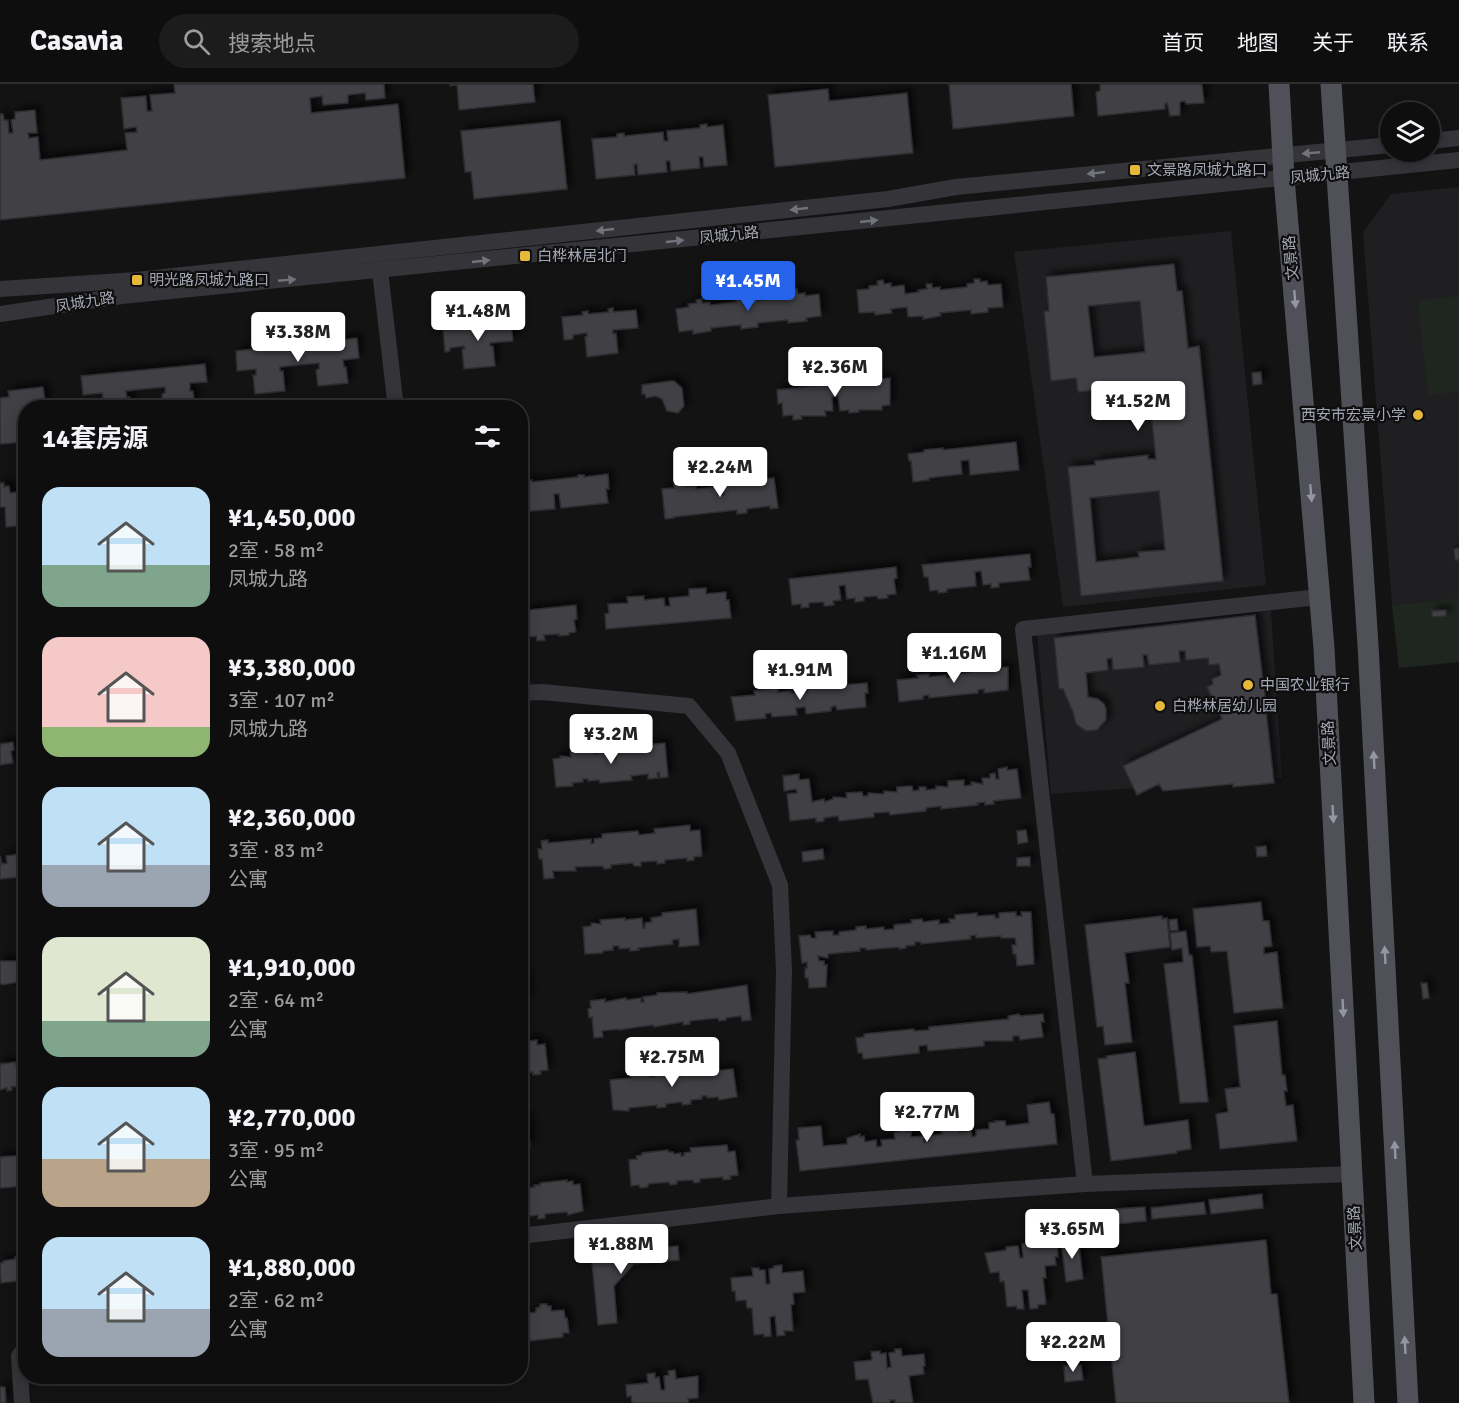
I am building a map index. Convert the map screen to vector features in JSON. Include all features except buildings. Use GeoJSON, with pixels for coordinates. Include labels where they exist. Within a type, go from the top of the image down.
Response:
{"type":"FeatureCollection","features":[{"type":"Feature","properties":{"kind":"main road","name":"文景路"},"geometry":{"type":"LineString","coordinates":[[1279,84],[1284,178],[1320,597],[1364,1403]]}},
{"type":"Feature","properties":{"kind":"main road"},"geometry":{"type":"LineString","coordinates":[[1331,84],[1368,645],[1408,1403]]}},
{"type":"Feature","properties":{"kind":"street"},"geometry":{"type":"LineString","coordinates":[[1440,140],[1459,138]]}},
{"type":"Feature","properties":{"kind":"street","name":"凤城九路"},"geometry":{"type":"LineString","coordinates":[[0,289],[149,279],[888,199],[956,187],[1380,146]]}},
{"type":"Feature","properties":{"kind":"street","name":"凤城九路"},"geometry":{"type":"LineString","coordinates":[[0,314],[122,296],[1459,160]]}},
{"type":"Feature","properties":{"kind":"street"},"geometry":{"type":"LineString","coordinates":[[381,271],[395,400]]}},
{"type":"Feature","properties":{"kind":"street"},"geometry":{"type":"LineString","coordinates":[[1085,1184],[1023,629],[1320,597]]}},
{"type":"Feature","properties":{"kind":"street"},"geometry":{"type":"LineString","coordinates":[[528,693],[689,705],[728,753],[780,885],[784,970],[779,1206]]}},
{"type":"Feature","properties":{"kind":"street"},"geometry":{"type":"LineString","coordinates":[[528,1235],[779,1206],[1085,1184],[1352,1174]]}},
{"type":"Feature","properties":{"kind":"street"},"geometry":{"type":"LineString","coordinates":[[21,1384],[22,1403]]}},
{"type":"Feature","properties":{"kind":"shaded area","name":"西安市宏景小学"},"geometry":{"type":"Polygon","coordinates":[[[1459,187],[1459,598],[1392,605],[1363,233],[1391,194],[1459,187]]]}},
{"type":"Feature","properties":{"kind":"shaded area"},"geometry":{"type":"Polygon","coordinates":[[[1231,231],[1266,585],[1063,607],[1014,252],[1231,231]]]}},
{"type":"Feature","properties":{"kind":"shaded area"},"geometry":{"type":"Polygon","coordinates":[[[1459,296],[1459,391],[1428,395],[1418,301],[1459,296]]]}},
{"type":"Feature","properties":{"kind":"shaded area"},"geometry":{"type":"Polygon","coordinates":[[[1459,598],[1459,662],[1399,668],[1392,605],[1459,598]]]}},
{"type":"Feature","properties":{"kind":"shaded area","name":"白桦林居幼儿园"},"geometry":{"type":"Polygon","coordinates":[[[1271,611],[1282,778],[1051,794],[1037,633],[1271,611]]]}},
{"type":"Feature","properties":{"kind":"place","name":"文景路凤城九路口"},"geometry":{"type":"Point","coordinates":[1135,170]}},
{"type":"Feature","properties":{"kind":"place","name":"白桦林居北门"},"geometry":{"type":"Point","coordinates":[525,256]}},
{"type":"Feature","properties":{"kind":"place","name":"明光路凤城九路口"},"geometry":{"type":"Point","coordinates":[137,280]}},
{"type":"Feature","properties":{"kind":"place","name":"西安市宏景小学"},"geometry":{"type":"Point","coordinates":[1418,415]}},
{"type":"Feature","properties":{"kind":"place","name":"中国农业银行"},"geometry":{"type":"Point","coordinates":[1248,685]}},
{"type":"Feature","properties":{"kind":"place","name":"白桦林居幼儿园"},"geometry":{"type":"Point","coordinates":[1160,706]}}]}
